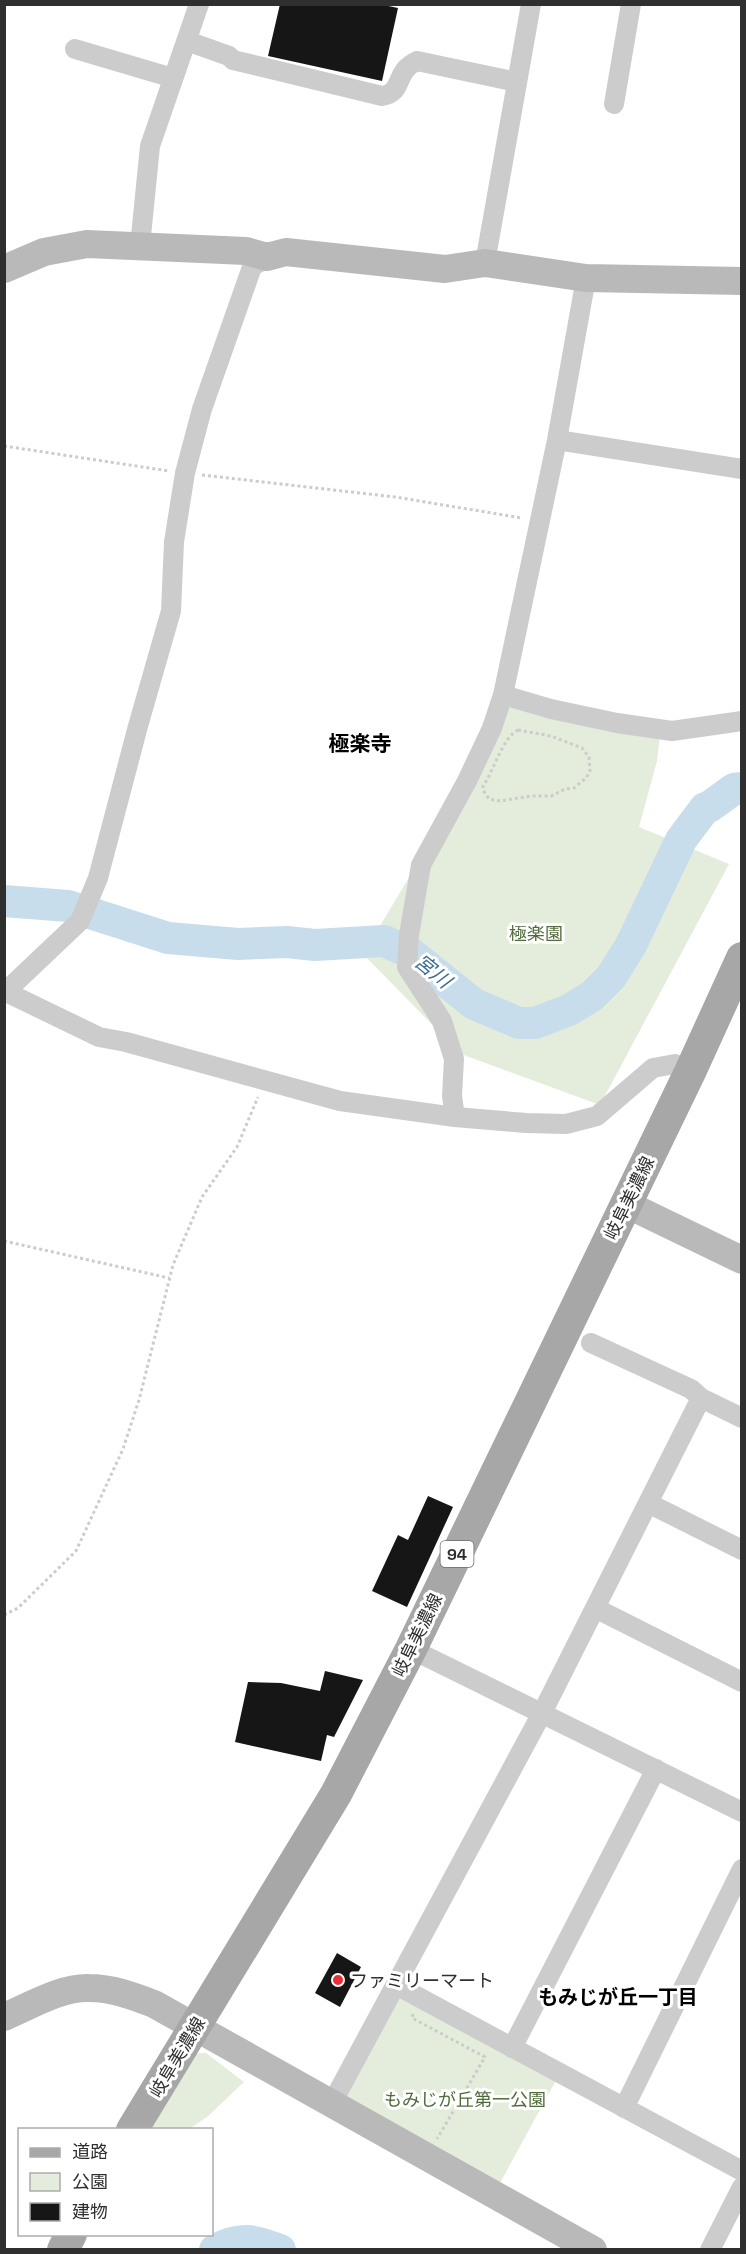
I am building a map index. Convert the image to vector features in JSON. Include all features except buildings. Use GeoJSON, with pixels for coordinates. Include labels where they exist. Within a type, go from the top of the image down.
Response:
{"type":"FeatureCollection","features":[{"type":"Feature","properties":{"kind":"main road","name":"岐阜美濃線"},"geometry":{"type":"LineString","coordinates":[[133,2128],[336,1794],[411,1649],[690,1072],[734,991],[741,958]]}},
{"type":"Feature","properties":{"kind":"main road"},"geometry":{"type":"LineString","coordinates":[[63,2250],[70,2236]]}},
{"type":"Feature","properties":{"kind":"street"},"geometry":{"type":"LineString","coordinates":[[140,246],[150,146],[199,4]]}},
{"type":"Feature","properties":{"kind":"street"},"geometry":{"type":"LineString","coordinates":[[485,263],[531,4]]}},
{"type":"Feature","properties":{"kind":"street"},"geometry":{"type":"LineString","coordinates":[[614,104],[631,4]]}},
{"type":"Feature","properties":{"kind":"street"},"geometry":{"type":"LineString","coordinates":[[187,41],[229,56],[232,60],[382,96],[392,94],[403,70],[417,61],[517,82]]}},
{"type":"Feature","properties":{"kind":"street"},"geometry":{"type":"LineString","coordinates":[[75,49],[173,78]]}},
{"type":"Feature","properties":{"kind":"street"},"geometry":{"type":"LineString","coordinates":[[4,269],[44,252],[87,244],[246,251],[267,257]]}},
{"type":"Feature","properties":{"kind":"street"},"geometry":{"type":"LineString","coordinates":[[690,1072],[675,1064],[653,1068],[597,1116],[566,1124],[526,1124],[455,1117],[340,1101],[126,1042],[99,1037],[5,992],[80,921],[99,878],[138,726],[171,611],[174,542],[185,473],[202,409],[252,267],[267,257],[286,252],[445,269],[485,263],[586,278],[741,281]]}},
{"type":"Feature","properties":{"kind":"street"},"geometry":{"type":"LineString","coordinates":[[455,1117],[452,1096],[454,1059],[442,1021],[407,968],[409,935],[421,865],[467,781],[492,728],[503,695],[557,440],[586,278]]}},
{"type":"Feature","properties":{"kind":"street"},"geometry":{"type":"LineString","coordinates":[[557,440],[741,469]]}},
{"type":"Feature","properties":{"kind":"street"},"geometry":{"type":"LineString","coordinates":[[503,695],[551,709],[617,723],[672,731],[741,721]]}},
{"type":"Feature","properties":{"kind":"street"},"geometry":{"type":"LineString","coordinates":[[626,1204],[741,1260]]}},
{"type":"Feature","properties":{"kind":"street"},"geometry":{"type":"LineString","coordinates":[[591,1343],[691,1389],[701,1398],[741,1418]]}},
{"type":"Feature","properties":{"kind":"street"},"geometry":{"type":"LineString","coordinates":[[332,2103],[542,1713],[701,1398]]}},
{"type":"Feature","properties":{"kind":"street"},"geometry":{"type":"LineString","coordinates":[[648,1503],[741,1550]]}},
{"type":"Feature","properties":{"kind":"street"},"geometry":{"type":"LineString","coordinates":[[595,1608],[741,1682]]}},
{"type":"Feature","properties":{"kind":"street"},"geometry":{"type":"LineString","coordinates":[[411,1649],[741,1812]]}},
{"type":"Feature","properties":{"kind":"street"},"geometry":{"type":"LineString","coordinates":[[512,2048],[656,1769]]}},
{"type":"Feature","properties":{"kind":"street"},"geometry":{"type":"LineString","coordinates":[[624,2108],[741,1869]]}},
{"type":"Feature","properties":{"kind":"street"},"geometry":{"type":"LineString","coordinates":[[396,1985],[741,2171]]}},
{"type":"Feature","properties":{"kind":"street"},"geometry":{"type":"LineString","coordinates":[[4,2017],[64,1992],[88,1988],[106,1989],[154,2004],[593,2250]]}},
{"type":"Feature","properties":{"kind":"street"},"geometry":{"type":"LineString","coordinates":[[710,2250],[741,2187]]}},
{"type":"Feature","properties":{"kind":"path"},"geometry":{"type":"LineString","coordinates":[[4,446],[185,473],[395,497],[539,521]]}},
{"type":"Feature","properties":{"kind":"path"},"geometry":{"type":"LineString","coordinates":[[518,730],[563,740],[582,748],[589,757],[590,771],[586,778],[574,788],[564,789],[550,796],[494,801],[489,799],[483,786],[505,744],[513,732],[518,730]]}},
{"type":"Feature","properties":{"kind":"path"},"geometry":{"type":"LineString","coordinates":[[4,1615],[18,1608],[76,1551],[123,1449],[139,1400],[169,1278],[202,1197],[237,1147],[265,1081]]}},
{"type":"Feature","properties":{"kind":"path"},"geometry":{"type":"LineString","coordinates":[[4,1241],[169,1278]]}},
{"type":"Feature","properties":{"kind":"path"},"geometry":{"type":"LineString","coordinates":[[422,1999],[412,2018],[485,2056],[428,2157]]}},
{"type":"Feature","properties":{"kind":"green space","name":"極楽園"},"geometry":{"type":"Polygon","coordinates":[[[503,695],[661,728],[657,761],[639,827],[729,864],[600,1105],[461,1054],[363,954],[467,781],[503,695]]]}},
{"type":"Feature","properties":{"kind":"green space","name":"もみじが丘第一公園"},"geometry":{"type":"Polygon","coordinates":[[[396,1985],[560,2073],[494,2194],[332,2103],[396,1985]]]}},
{"type":"Feature","properties":{"kind":"green space"},"geometry":{"type":"Polygon","coordinates":[[[206,2053],[244,2082],[207,2117],[190,2128],[127,2128],[167,2054],[206,2053]]]}},
{"type":"Feature","properties":{"kind":"waterway","name":"宮川"},"geometry":{"type":"LineString","coordinates":[[4,901],[68,906],[168,938],[238,944],[287,942],[315,945],[384,941],[409,952],[474,1004],[519,1023],[535,1023],[569,1010],[592,996],[611,977],[631,945],[681,840],[705,808],[734,789],[742,788]]}},
{"type":"Feature","properties":{"kind":"waterway"},"geometry":{"type":"LineString","coordinates":[[215,2250],[240,2241],[255,2242],[280,2250]]}},
{"type":"Feature","properties":{"kind":"place","name":"ファミリーマート"},"geometry":{"type":"Point","coordinates":[338,1980]}},
{"type":"Feature","properties":{"kind":"district","name":"極楽寺"},"geometry":{"type":"Point","coordinates":[360,743]}},
{"type":"Feature","properties":{"kind":"district","name":"もみじが丘一丁目"},"geometry":{"type":"Point","coordinates":[618,1997]}}]}
